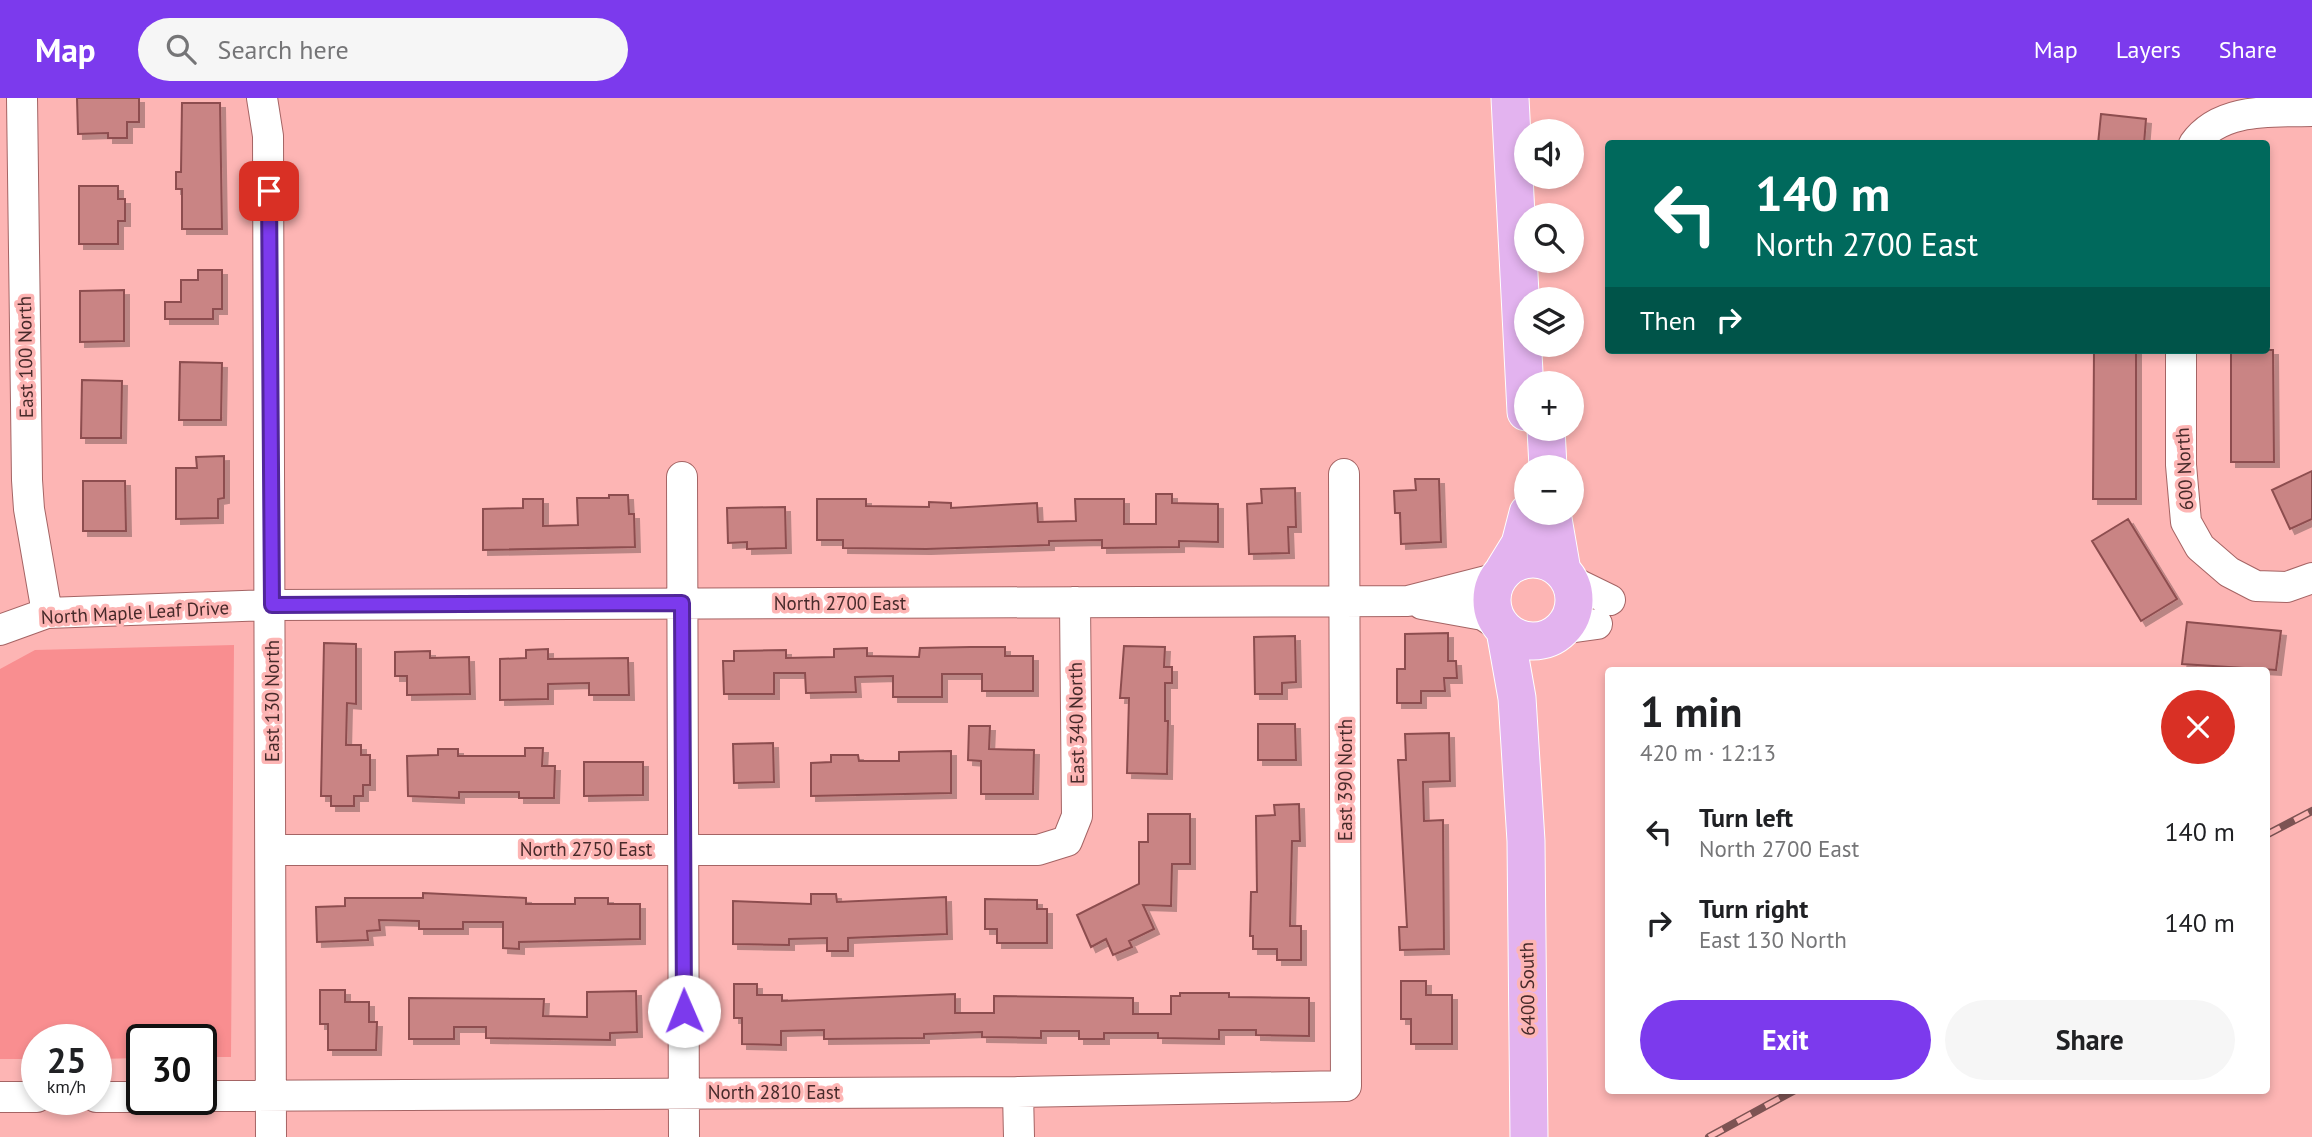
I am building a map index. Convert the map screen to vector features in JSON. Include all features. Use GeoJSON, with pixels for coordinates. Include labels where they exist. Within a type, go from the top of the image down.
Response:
{"type":"FeatureCollection","features":[{"type":"Feature","properties":{"kind":"main road"},"geometry":{"type":"LineString","coordinates":[[1510,98],[1524,371]]}},
{"type":"Feature","properties":{"kind":"main road"},"geometry":{"type":"LineString","coordinates":[[1528,98],[1529,119]]}},
{"type":"Feature","properties":{"kind":"main road"},"geometry":{"type":"LineString","coordinates":[[1525,525],[1520,544],[1501,574],[1492,599],[1497,620],[1504,629],[1513,636],[1533,641],[1557,632],[1572,611],[1574,601],[1565,576],[1554,525]]}},
{"type":"Feature","properties":{"kind":"main road"},"geometry":{"type":"LineString","coordinates":[[1501,574],[1513,564],[1534,559],[1544,560],[1565,576]]}},
{"type":"Feature","properties":{"kind":"main road","name":"6400 South"},"geometry":{"type":"LineString","coordinates":[[1504,629],[1517,698],[1526,841],[1529,1137]]}},
{"type":"Feature","properties":{"kind":"main road","name":"6400 South"},"geometry":{"type":"LineString","coordinates":[[1526,841],[1535,771],[1537,683],[1557,632]]}},
{"type":"Feature","properties":{"kind":"street","name":"East 100 North"},"geometry":{"type":"LineString","coordinates":[[22,98],[27,480],[29,509],[47,613]]}},
{"type":"Feature","properties":{"kind":"street","name":"East 130 North"},"geometry":{"type":"LineString","coordinates":[[262,98],[268,136],[272,605],[271,1137]]}},
{"type":"Feature","properties":{"kind":"street"},"geometry":{"type":"LineString","coordinates":[[2197,140],[2214,125],[2234,117],[2255,112],[2312,111]]}},
{"type":"Feature","properties":{"kind":"street","name":"600 North"},"geometry":{"type":"LineString","coordinates":[[2181,354],[2181,465],[2186,522],[2200,547],[2229,572],[2256,586],[2287,587],[2312,578]]}},
{"type":"Feature","properties":{"kind":"street","name":"East 390 North"},"geometry":{"type":"LineString","coordinates":[[1344,474],[1346,1086]]}},
{"type":"Feature","properties":{"kind":"street"},"geometry":{"type":"LineString","coordinates":[[682,477],[684,1137]]}},
{"type":"Feature","properties":{"kind":"street","name":"North 2700 East"},"geometry":{"type":"LineString","coordinates":[[1408,601],[1501,574]]}},
{"type":"Feature","properties":{"kind":"street"},"geometry":{"type":"LineString","coordinates":[[1557,632],[1603,612],[1565,576]]}},
{"type":"Feature","properties":{"kind":"street","name":"North 2700 East"},"geometry":{"type":"LineString","coordinates":[[272,605],[1408,601],[1483,615],[1504,629]]}},
{"type":"Feature","properties":{"kind":"street","name":"East 340 North"},"geometry":{"type":"LineString","coordinates":[[1067,841],[1077,816],[1075,602]]}},
{"type":"Feature","properties":{"kind":"street","name":"North Maple Leaf Drive"},"geometry":{"type":"LineString","coordinates":[[0,630],[47,613],[272,605]]}},
{"type":"Feature","properties":{"kind":"street","name":"North 2750 East"},"geometry":{"type":"LineString","coordinates":[[272,850],[1038,850],[1067,841]]}},
{"type":"Feature","properties":{"kind":"street","name":"North 2810 East"},"geometry":{"type":"LineString","coordinates":[[217,1096],[1346,1086]]}},
{"type":"Feature","properties":{"kind":"street"},"geometry":{"type":"LineString","coordinates":[[1018,1091],[1019,1137]]}},
{"type":"Feature","properties":{"kind":"street"},"geometry":{"type":"LineString","coordinates":[[0,1097],[21,1097]]}},
{"type":"Feature","properties":{"kind":"shaded area"},"geometry":{"type":"Polygon","coordinates":[[[234,645],[231,1057],[217,1057],[217,1024],[126,1024],[126,1058],[112,1059],[112,1024],[21,1024],[21,1059],[0,1059],[0,669],[35,650],[234,645]]]}},
{"type":"Feature","properties":{"kind":"building"},"geometry":{"type":"Polygon","coordinates":[[[77,98],[139,98],[139,122],[127,122],[127,138],[108,138],[108,133],[78,134],[77,98]]]}},
{"type":"Feature","properties":{"kind":"building"},"geometry":{"type":"Polygon","coordinates":[[[182,103],[220,103],[222,229],[182,229],[182,189],[176,189],[176,172],[181,172],[182,103]]]}},
{"type":"Feature","properties":{"kind":"building"},"geometry":{"type":"Polygon","coordinates":[[[2101,114],[2146,119],[2144,140],[2098,140],[2101,114]]]}},
{"type":"Feature","properties":{"kind":"building"},"geometry":{"type":"Polygon","coordinates":[[[79,186],[118,186],[118,199],[125,199],[125,221],[118,221],[118,244],[79,244],[79,186]]]}},
{"type":"Feature","properties":{"kind":"building"},"geometry":{"type":"Polygon","coordinates":[[[198,270],[222,270],[222,309],[213,309],[213,319],[165,319],[165,302],[181,302],[181,280],[198,280],[198,270]]]}},
{"type":"Feature","properties":{"kind":"building"},"geometry":{"type":"Polygon","coordinates":[[[124,290],[124,341],[80,342],[80,291],[124,290]]]}},
{"type":"Feature","properties":{"kind":"building"},"geometry":{"type":"Polygon","coordinates":[[[2270,350],[2273,350],[2274,462],[2231,462],[2231,354],[2270,354],[2270,350]]]}},
{"type":"Feature","properties":{"kind":"building"},"geometry":{"type":"Polygon","coordinates":[[[2094,354],[2136,354],[2136,499],[2093,499],[2094,354]]]}},
{"type":"Feature","properties":{"kind":"building"},"geometry":{"type":"Polygon","coordinates":[[[180,362],[222,363],[221,420],[179,420],[180,362]]]}},
{"type":"Feature","properties":{"kind":"building"},"geometry":{"type":"Polygon","coordinates":[[[82,380],[122,381],[121,438],[81,438],[82,380]]]}},
{"type":"Feature","properties":{"kind":"building"},"geometry":{"type":"Polygon","coordinates":[[[224,456],[224,498],[218,499],[218,518],[176,519],[176,468],[197,468],[196,457],[224,456]]]}},
{"type":"Feature","properties":{"kind":"building"},"geometry":{"type":"Polygon","coordinates":[[[2312,471],[2312,519],[2290,529],[2272,490],[2312,471]]]}},
{"type":"Feature","properties":{"kind":"building"},"geometry":{"type":"Polygon","coordinates":[[[1415,479],[1439,479],[1441,542],[1401,544],[1400,513],[1395,513],[1394,491],[1416,490],[1415,479]]]}},
{"type":"Feature","properties":{"kind":"building"},"geometry":{"type":"Polygon","coordinates":[[[83,481],[125,481],[126,531],[83,531],[83,481]]]}},
{"type":"Feature","properties":{"kind":"building"},"geometry":{"type":"Polygon","coordinates":[[[1295,488],[1296,527],[1288,527],[1289,553],[1249,554],[1247,504],[1262,503],[1261,489],[1295,488]]]}},
{"type":"Feature","properties":{"kind":"building"},"geometry":{"type":"Polygon","coordinates":[[[1156,494],[1172,494],[1172,503],[1218,504],[1218,542],[1179,541],[1179,547],[1102,548],[1102,540],[1049,541],[1049,545],[926,549],[843,548],[843,540],[817,540],[817,499],[866,499],[866,506],[929,507],[929,502],[951,503],[951,508],[1037,503],[1038,522],[1076,521],[1075,499],[1124,499],[1124,524],[1156,524],[1156,494]]]}},
{"type":"Feature","properties":{"kind":"building"},"geometry":{"type":"Polygon","coordinates":[[[609,495],[628,495],[629,514],[634,514],[635,547],[483,550],[483,509],[523,508],[523,499],[543,499],[543,526],[578,525],[577,498],[609,498],[609,495]]]}},
{"type":"Feature","properties":{"kind":"building"},"geometry":{"type":"Polygon","coordinates":[[[785,507],[786,548],[747,549],[747,542],[728,543],[727,508],[785,507]]]}},
{"type":"Feature","properties":{"kind":"building"},"geometry":{"type":"Polygon","coordinates":[[[2128,519],[2177,599],[2141,621],[2092,541],[2128,519]]]}},
{"type":"Feature","properties":{"kind":"building"},"geometry":{"type":"Polygon","coordinates":[[[2187,622],[2281,631],[2276,670],[2270,670],[2270,667],[2182,664],[2187,622]]]}},
{"type":"Feature","properties":{"kind":"building"},"geometry":{"type":"Polygon","coordinates":[[[1448,633],[1448,661],[1456,661],[1457,678],[1444,678],[1445,691],[1421,691],[1421,703],[1397,703],[1397,669],[1405,669],[1405,634],[1448,633]]]}},
{"type":"Feature","properties":{"kind":"building"},"geometry":{"type":"Polygon","coordinates":[[[1295,636],[1296,682],[1282,683],[1282,694],[1255,694],[1254,637],[1295,636]]]}},
{"type":"Feature","properties":{"kind":"building"},"geometry":{"type":"Polygon","coordinates":[[[324,643],[356,644],[356,704],[347,703],[346,745],[361,745],[361,755],[370,755],[370,785],[363,785],[363,796],[354,796],[354,806],[331,806],[331,796],[321,796],[324,643]]]}},
{"type":"Feature","properties":{"kind":"building"},"geometry":{"type":"Polygon","coordinates":[[[1124,646],[1165,647],[1164,667],[1172,667],[1172,683],[1165,683],[1165,721],[1168,721],[1167,774],[1127,773],[1129,698],[1120,698],[1124,646]]]}},
{"type":"Feature","properties":{"kind":"building"},"geometry":{"type":"Polygon","coordinates":[[[1005,647],[1005,656],[1033,656],[1033,691],[982,691],[982,674],[942,674],[942,697],[893,697],[893,676],[855,677],[856,692],[806,693],[805,673],[774,673],[774,694],[724,694],[723,661],[734,661],[734,651],[786,650],[786,658],[834,657],[834,649],[867,648],[867,656],[919,657],[920,648],[1005,647]]]}},
{"type":"Feature","properties":{"kind":"building"},"geometry":{"type":"Polygon","coordinates":[[[548,649],[548,659],[628,658],[629,695],[589,695],[589,683],[548,684],[548,699],[500,700],[500,659],[526,658],[526,650],[548,649]]]}},
{"type":"Feature","properties":{"kind":"building"},"geometry":{"type":"Polygon","coordinates":[[[430,651],[430,658],[469,657],[470,694],[407,695],[407,676],[395,676],[395,652],[430,651]]]}},
{"type":"Feature","properties":{"kind":"building"},"geometry":{"type":"Polygon","coordinates":[[[1258,724],[1295,724],[1296,760],[1258,760],[1258,724]]]}},
{"type":"Feature","properties":{"kind":"building"},"geometry":{"type":"Polygon","coordinates":[[[969,726],[990,726],[989,749],[1034,750],[1033,794],[981,794],[981,761],[968,760],[969,726]]]}},
{"type":"Feature","properties":{"kind":"building"},"geometry":{"type":"Polygon","coordinates":[[[1449,733],[1450,781],[1423,782],[1424,821],[1443,820],[1444,949],[1400,950],[1399,927],[1407,927],[1398,760],[1406,760],[1405,734],[1449,733]]]}},
{"type":"Feature","properties":{"kind":"building"},"geometry":{"type":"Polygon","coordinates":[[[773,743],[774,782],[734,783],[733,744],[773,743]]]}},
{"type":"Feature","properties":{"kind":"building"},"geometry":{"type":"Polygon","coordinates":[[[525,748],[543,748],[542,766],[555,766],[554,798],[519,798],[519,792],[459,792],[459,798],[408,796],[407,756],[438,755],[438,749],[458,749],[458,756],[525,756],[525,748]]]}},
{"type":"Feature","properties":{"kind":"building"},"geometry":{"type":"Polygon","coordinates":[[[951,751],[951,793],[811,796],[811,763],[831,762],[831,755],[858,755],[859,761],[899,761],[899,752],[951,751]]]}},
{"type":"Feature","properties":{"kind":"building"},"geometry":{"type":"Polygon","coordinates":[[[584,762],[643,762],[643,795],[584,796],[584,762]]]}},
{"type":"Feature","properties":{"kind":"building"},"geometry":{"type":"Polygon","coordinates":[[[1299,804],[1300,841],[1292,841],[1290,926],[1301,926],[1301,960],[1277,960],[1277,949],[1253,949],[1253,936],[1250,936],[1251,892],[1257,892],[1256,816],[1275,815],[1274,805],[1299,804]]]}},
{"type":"Feature","properties":{"kind":"building"},"geometry":{"type":"Polygon","coordinates":[[[1148,814],[1190,814],[1190,864],[1172,864],[1171,906],[1143,905],[1154,929],[1129,941],[1132,947],[1113,955],[1106,939],[1091,947],[1077,915],[1139,884],[1139,842],[1148,842],[1148,814]]]}},
{"type":"Feature","properties":{"kind":"building"},"geometry":{"type":"Polygon","coordinates":[[[423,893],[526,898],[526,904],[575,904],[575,898],[608,898],[608,904],[640,904],[640,939],[519,942],[519,949],[503,948],[503,922],[463,922],[463,929],[419,929],[419,921],[379,920],[380,930],[367,931],[368,940],[317,942],[316,907],[345,906],[345,898],[423,898],[423,893]]]}},
{"type":"Feature","properties":{"kind":"building"},"geometry":{"type":"Polygon","coordinates":[[[811,894],[836,894],[837,902],[946,897],[947,934],[848,938],[848,951],[827,951],[827,938],[789,939],[789,945],[733,944],[733,901],[811,904],[811,894]]]}},
{"type":"Feature","properties":{"kind":"building"},"geometry":{"type":"Polygon","coordinates":[[[985,899],[1037,900],[1037,909],[1047,909],[1047,943],[997,943],[997,929],[985,929],[985,899]]]}},
{"type":"Feature","properties":{"kind":"building"},"geometry":{"type":"Polygon","coordinates":[[[1401,981],[1426,981],[1426,995],[1452,995],[1452,1044],[1411,1044],[1411,1019],[1401,1019],[1401,981]]]}},
{"type":"Feature","properties":{"kind":"building"},"geometry":{"type":"Polygon","coordinates":[[[734,984],[757,984],[757,995],[782,995],[782,1001],[955,994],[955,1013],[994,1013],[994,996],[1133,998],[1133,1014],[1171,1014],[1171,996],[1180,996],[1180,993],[1309,998],[1309,1036],[1256,1035],[1256,1030],[1219,1030],[1219,1039],[1158,1038],[1158,1033],[1104,1033],[1104,1039],[1079,1039],[1079,1031],[1041,1031],[1041,1038],[982,1037],[982,1032],[924,1034],[924,1038],[824,1039],[824,1030],[781,1031],[781,1045],[742,1044],[742,1018],[734,1018],[734,984]]]}},
{"type":"Feature","properties":{"kind":"building"},"geometry":{"type":"Polygon","coordinates":[[[320,990],[345,990],[345,1002],[369,1002],[369,1022],[377,1022],[376,1050],[328,1050],[328,1024],[320,1024],[320,990]]]}},
{"type":"Feature","properties":{"kind":"building"},"geometry":{"type":"Polygon","coordinates":[[[636,991],[637,1032],[610,1033],[610,1040],[486,1038],[486,1027],[454,1027],[454,1039],[409,1039],[409,998],[544,999],[543,1016],[587,1017],[587,992],[636,991]]]}},
{"type":"Feature","properties":{"kind":"railway"},"geometry":{"type":"LineString","coordinates":[[2270,833],[2312,811]]}},
{"type":"Feature","properties":{"kind":"railway"},"geometry":{"type":"LineString","coordinates":[[1709,1137],[1788,1094]]}},
{"type":"Feature","properties":{"kind":"route"},"geometry":{"type":"LineString","coordinates":[[269,191],[272,605],[682,603],[684,1011]]}}]}
